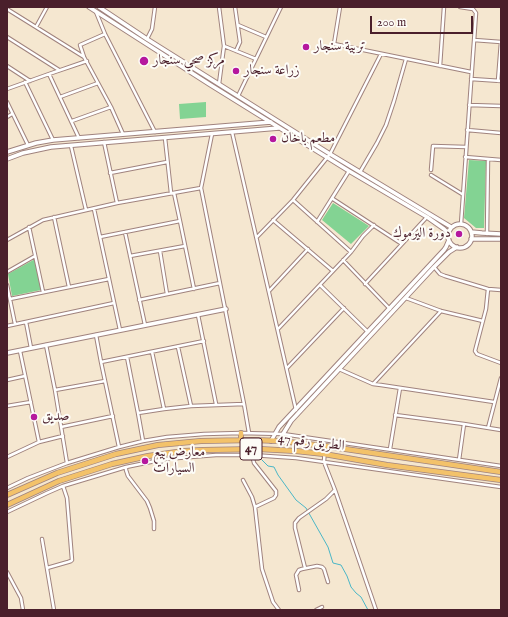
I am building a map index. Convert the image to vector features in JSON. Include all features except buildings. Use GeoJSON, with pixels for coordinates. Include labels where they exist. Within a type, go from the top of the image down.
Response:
{"type":"FeatureCollection","features":[{"type":"Feature","properties":{"kind":"highway"},"geometry":{"type":"LineString","coordinates":[[241,433],[241,440]]}},
{"type":"Feature","properties":{"kind":"highway","name":"الطريق رقم 47"},"geometry":{"type":"LineString","coordinates":[[7,496],[57,474],[116,454],[158,445],[201,441],[280,441],[354,450],[501,472]]}},
{"type":"Feature","properties":{"kind":"highway"},"geometry":{"type":"LineString","coordinates":[[354,450],[355,444]]}},
{"type":"Feature","properties":{"kind":"highway"},"geometry":{"type":"LineString","coordinates":[[228,449],[228,454]]}},
{"type":"Feature","properties":{"kind":"highway","name":"الطريق رقم 47"},"geometry":{"type":"LineString","coordinates":[[7,505],[59,481],[112,464],[148,456],[184,451],[271,449],[324,454],[387,465],[501,480]]}},
{"type":"Feature","properties":{"kind":"highway"},"geometry":{"type":"LineString","coordinates":[[93,454],[95,461]]}},
{"type":"Feature","properties":{"kind":"highway"},"geometry":{"type":"LineString","coordinates":[[57,474],[59,481]]}},
{"type":"Feature","properties":{"kind":"highway"},"geometry":{"type":"LineString","coordinates":[[470,483],[472,476]]}},
{"type":"Feature","properties":{"kind":"street"},"geometry":{"type":"LineString","coordinates":[[36,27],[48,7]]}},
{"type":"Feature","properties":{"kind":"street"},"geometry":{"type":"LineString","coordinates":[[89,7],[280,128],[360,172],[451,228]]}},
{"type":"Feature","properties":{"kind":"street"},"geometry":{"type":"LineString","coordinates":[[100,7],[147,39],[275,119],[349,171],[427,217],[448,233],[449,240],[444,250],[280,427],[271,441]]}},
{"type":"Feature","properties":{"kind":"street"},"geometry":{"type":"LineString","coordinates":[[147,39],[152,29],[155,7]]}},
{"type":"Feature","properties":{"kind":"street"},"geometry":{"type":"LineString","coordinates":[[219,7],[224,46],[219,84]]}},
{"type":"Feature","properties":{"kind":"street"},"geometry":{"type":"LineString","coordinates":[[235,7],[240,42],[236,51]]}},
{"type":"Feature","properties":{"kind":"street"},"geometry":{"type":"LineString","coordinates":[[238,96],[280,7]]}},
{"type":"Feature","properties":{"kind":"street"},"geometry":{"type":"LineString","coordinates":[[340,7],[334,44],[471,72]]}},
{"type":"Feature","properties":{"kind":"street"},"geometry":{"type":"LineString","coordinates":[[440,66],[444,7]]}},
{"type":"Feature","properties":{"kind":"street"},"geometry":{"type":"LineString","coordinates":[[460,7],[473,8],[476,13],[461,224]]}},
{"type":"Feature","properties":{"kind":"street"},"geometry":{"type":"LineString","coordinates":[[7,9],[84,57]]}},
{"type":"Feature","properties":{"kind":"street"},"geometry":{"type":"LineString","coordinates":[[96,12],[105,34],[155,132]]}},
{"type":"Feature","properties":{"kind":"street"},"geometry":{"type":"LineString","coordinates":[[238,25],[266,37]]}},
{"type":"Feature","properties":{"kind":"street"},"geometry":{"type":"LineString","coordinates":[[105,34],[80,45],[84,57],[111,107],[123,134]]}},
{"type":"Feature","properties":{"kind":"street"},"geometry":{"type":"LineString","coordinates":[[7,37],[59,70]]}},
{"type":"Feature","properties":{"kind":"street"},"geometry":{"type":"LineString","coordinates":[[471,80],[500,81],[501,42],[474,40]]}},
{"type":"Feature","properties":{"kind":"street"},"geometry":{"type":"LineString","coordinates":[[224,46],[256,59]]}},
{"type":"Feature","properties":{"kind":"street"},"geometry":{"type":"LineString","coordinates":[[256,237],[293,200],[329,156],[380,54]]}},
{"type":"Feature","properties":{"kind":"street"},"geometry":{"type":"LineString","coordinates":[[360,172],[384,130],[406,59]]}},
{"type":"Feature","properties":{"kind":"street"},"geometry":{"type":"LineString","coordinates":[[7,89],[87,61]]}},
{"type":"Feature","properties":{"kind":"street"},"geometry":{"type":"LineString","coordinates":[[7,66],[30,80]]}},
{"type":"Feature","properties":{"kind":"street"},"geometry":{"type":"LineString","coordinates":[[49,74],[79,138]]}},
{"type":"Feature","properties":{"kind":"street"},"geometry":{"type":"LineString","coordinates":[[25,82],[53,140]]}},
{"type":"Feature","properties":{"kind":"street"},"geometry":{"type":"LineString","coordinates":[[60,97],[98,83]]}},
{"type":"Feature","properties":{"kind":"street"},"geometry":{"type":"LineString","coordinates":[[7,102],[28,146]]}},
{"type":"Feature","properties":{"kind":"street"},"geometry":{"type":"LineString","coordinates":[[469,105],[501,106]]}},
{"type":"Feature","properties":{"kind":"street"},"geometry":{"type":"LineString","coordinates":[[72,121],[111,107]]}},
{"type":"Feature","properties":{"kind":"street"},"geometry":{"type":"LineString","coordinates":[[7,116],[12,114]]}},
{"type":"Feature","properties":{"kind":"street"},"geometry":{"type":"LineString","coordinates":[[7,152],[53,140],[254,124],[271,122],[275,119]]}},
{"type":"Feature","properties":{"kind":"street"},"geometry":{"type":"LineString","coordinates":[[254,124],[255,130]]}},
{"type":"Feature","properties":{"kind":"street"},"geometry":{"type":"LineString","coordinates":[[7,159],[51,147],[280,128]]}},
{"type":"Feature","properties":{"kind":"street"},"geometry":{"type":"LineString","coordinates":[[467,130],[501,133]]}},
{"type":"Feature","properties":{"kind":"street"},"geometry":{"type":"LineString","coordinates":[[232,132],[296,410]]}},
{"type":"Feature","properties":{"kind":"street"},"geometry":{"type":"LineString","coordinates":[[212,134],[201,188],[226,309],[249,433]]}},
{"type":"Feature","properties":{"kind":"street"},"geometry":{"type":"LineString","coordinates":[[165,138],[172,193],[186,246],[194,289]]}},
{"type":"Feature","properties":{"kind":"street"},"geometry":{"type":"LineString","coordinates":[[104,142],[117,203]]}},
{"type":"Feature","properties":{"kind":"street"},"geometry":{"type":"LineString","coordinates":[[71,145],[86,210]]}},
{"type":"Feature","properties":{"kind":"street"},"geometry":{"type":"LineString","coordinates":[[431,170],[433,146],[466,147]]}},
{"type":"Feature","properties":{"kind":"street"},"geometry":{"type":"LineString","coordinates":[[465,157],[501,160]]}},
{"type":"Feature","properties":{"kind":"street"},"geometry":{"type":"LineString","coordinates":[[487,234],[488,159]]}},
{"type":"Feature","properties":{"kind":"street"},"geometry":{"type":"LineString","coordinates":[[110,173],[167,162]]}},
{"type":"Feature","properties":{"kind":"street"},"geometry":{"type":"LineString","coordinates":[[317,222],[349,171]]}},
{"type":"Feature","properties":{"kind":"street"},"geometry":{"type":"LineString","coordinates":[[431,175],[462,194]]}},
{"type":"Feature","properties":{"kind":"street"},"geometry":{"type":"LineString","coordinates":[[7,240],[41,220],[117,203],[201,188]]}},
{"type":"Feature","properties":{"kind":"street"},"geometry":{"type":"LineString","coordinates":[[333,198],[402,244]]}},
{"type":"Feature","properties":{"kind":"street"},"geometry":{"type":"LineString","coordinates":[[293,200],[351,252]]}},
{"type":"Feature","properties":{"kind":"street"},"geometry":{"type":"LineString","coordinates":[[94,209],[120,330]]}},
{"type":"Feature","properties":{"kind":"street"},"geometry":{"type":"LineString","coordinates":[[54,217],[70,287]]}},
{"type":"Feature","properties":{"kind":"street"},"geometry":{"type":"LineString","coordinates":[[365,284],[427,217]]}},
{"type":"Feature","properties":{"kind":"street"},"geometry":{"type":"LineString","coordinates":[[273,220],[333,271]]}},
{"type":"Feature","properties":{"kind":"street"},"geometry":{"type":"LineString","coordinates":[[100,237],[180,221]]}},
{"type":"Feature","properties":{"kind":"street"},"geometry":{"type":"LineString","coordinates":[[448,233],[454,225],[461,224],[466,226],[471,232],[470,242],[464,247],[457,247],[450,243],[449,240]]}},
{"type":"Feature","properties":{"kind":"street"},"geometry":{"type":"LineString","coordinates":[[278,330],[351,252],[374,225]]}},
{"type":"Feature","properties":{"kind":"street"},"geometry":{"type":"LineString","coordinates":[[29,226],[43,292]]}},
{"type":"Feature","properties":{"kind":"street"},"geometry":{"type":"LineString","coordinates":[[125,232],[145,325]]}},
{"type":"Feature","properties":{"kind":"street"},"geometry":{"type":"LineString","coordinates":[[471,232],[501,234]]}},
{"type":"Feature","properties":{"kind":"street"},"geometry":{"type":"LineString","coordinates":[[471,239],[501,239]]}},
{"type":"Feature","properties":{"kind":"street"},"geometry":{"type":"LineString","coordinates":[[130,256],[186,246]]}},
{"type":"Feature","properties":{"kind":"street"},"geometry":{"type":"LineString","coordinates":[[280,441],[291,421],[434,267],[449,252],[457,247]]}},
{"type":"Feature","properties":{"kind":"street"},"geometry":{"type":"LineString","coordinates":[[269,292],[308,249]]}},
{"type":"Feature","properties":{"kind":"street"},"geometry":{"type":"LineString","coordinates":[[160,251],[168,294]]}},
{"type":"Feature","properties":{"kind":"street"},"geometry":{"type":"LineString","coordinates":[[7,272],[35,256]]}},
{"type":"Feature","properties":{"kind":"street"},"geometry":{"type":"LineString","coordinates":[[343,260],[393,312]]}},
{"type":"Feature","properties":{"kind":"street"},"geometry":{"type":"LineString","coordinates":[[434,267],[440,274],[445,276],[488,289],[501,290]]}},
{"type":"Feature","properties":{"kind":"street"},"geometry":{"type":"LineString","coordinates":[[10,299],[109,279]]}},
{"type":"Feature","properties":{"kind":"street"},"geometry":{"type":"LineString","coordinates":[[139,300],[220,283]]}},
{"type":"Feature","properties":{"kind":"street"},"geometry":{"type":"LineString","coordinates":[[320,285],[368,332]]}},
{"type":"Feature","properties":{"kind":"street"},"geometry":{"type":"LineString","coordinates":[[7,286],[15,324]]}},
{"type":"Feature","properties":{"kind":"street"},"geometry":{"type":"LineString","coordinates":[[488,289],[483,321],[475,352],[478,355],[501,363]]}},
{"type":"Feature","properties":{"kind":"street"},"geometry":{"type":"LineString","coordinates":[[406,298],[441,311],[483,321]]}},
{"type":"Feature","properties":{"kind":"street"},"geometry":{"type":"LineString","coordinates":[[7,326],[114,303]]}},
{"type":"Feature","properties":{"kind":"street"},"geometry":{"type":"LineString","coordinates":[[286,368],[344,308]]}},
{"type":"Feature","properties":{"kind":"street"},"geometry":{"type":"LineString","coordinates":[[7,353],[226,309]]}},
{"type":"Feature","properties":{"kind":"street"},"geometry":{"type":"LineString","coordinates":[[373,384],[441,311]]}},
{"type":"Feature","properties":{"kind":"street"},"geometry":{"type":"LineString","coordinates":[[198,315],[216,404]]}},
{"type":"Feature","properties":{"kind":"street"},"geometry":{"type":"LineString","coordinates":[[26,322],[31,348]]}},
{"type":"Feature","properties":{"kind":"street"},"geometry":{"type":"LineString","coordinates":[[96,335],[119,447]]}},
{"type":"Feature","properties":{"kind":"street"},"geometry":{"type":"LineString","coordinates":[[101,362],[204,341]]}},
{"type":"Feature","properties":{"kind":"street"},"geometry":{"type":"LineString","coordinates":[[46,345],[67,463]]}},
{"type":"Feature","properties":{"kind":"street"},"geometry":{"type":"LineString","coordinates":[[178,347],[191,406]]}},
{"type":"Feature","properties":{"kind":"street"},"geometry":{"type":"LineString","coordinates":[[20,350],[38,442]]}},
{"type":"Feature","properties":{"kind":"street"},"geometry":{"type":"LineString","coordinates":[[152,352],[164,409]]}},
{"type":"Feature","properties":{"kind":"street"},"geometry":{"type":"LineString","coordinates":[[127,357],[143,441]]}},
{"type":"Feature","properties":{"kind":"street"},"geometry":{"type":"LineString","coordinates":[[340,369],[373,384],[494,402]]}},
{"type":"Feature","properties":{"kind":"street"},"geometry":{"type":"LineString","coordinates":[[7,380],[25,376]]}},
{"type":"Feature","properties":{"kind":"street"},"geometry":{"type":"LineString","coordinates":[[488,428],[501,378]]}},
{"type":"Feature","properties":{"kind":"street"},"geometry":{"type":"LineString","coordinates":[[55,390],[105,381]]}},
{"type":"Feature","properties":{"kind":"street"},"geometry":{"type":"LineString","coordinates":[[390,450],[400,388]]}},
{"type":"Feature","properties":{"kind":"street"},"geometry":{"type":"LineString","coordinates":[[7,406],[30,402]]}},
{"type":"Feature","properties":{"kind":"street"},"geometry":{"type":"LineString","coordinates":[[138,413],[191,406],[244,404]]}},
{"type":"Feature","properties":{"kind":"street"},"geometry":{"type":"LineString","coordinates":[[395,415],[501,430]]}},
{"type":"Feature","properties":{"kind":"street"},"geometry":{"type":"LineString","coordinates":[[61,427],[113,416]]}},
{"type":"Feature","properties":{"kind":"street"},"geometry":{"type":"LineString","coordinates":[[459,460],[464,424]]}},
{"type":"Feature","properties":{"kind":"street"},"geometry":{"type":"LineString","coordinates":[[7,488],[28,478],[93,454],[143,441],[185,435],[241,433],[283,434],[501,466]]}},
{"type":"Feature","properties":{"kind":"street"},"geometry":{"type":"LineString","coordinates":[[7,457],[38,442],[63,436]]}},
{"type":"Feature","properties":{"kind":"street"},"geometry":{"type":"LineString","coordinates":[[325,446],[324,462],[376,610]]}},
{"type":"Feature","properties":{"kind":"street"},"geometry":{"type":"LineString","coordinates":[[7,512],[63,486],[126,467],[165,459],[228,454],[296,458],[501,488]]}},
{"type":"Feature","properties":{"kind":"street"},"geometry":{"type":"LineString","coordinates":[[252,455],[254,463],[276,491],[274,498],[255,507]]}},
{"type":"Feature","properties":{"kind":"street"},"geometry":{"type":"LineString","coordinates":[[126,467],[129,479],[147,501],[154,520],[154,529]]}},
{"type":"Feature","properties":{"kind":"street"},"geometry":{"type":"LineString","coordinates":[[242,480],[252,497],[255,507],[262,569],[273,602],[279,610]]}},
{"type":"Feature","properties":{"kind":"street"},"geometry":{"type":"LineString","coordinates":[[47,568],[72,560],[67,498],[63,486]]}},
{"type":"Feature","properties":{"kind":"street"},"geometry":{"type":"LineString","coordinates":[[305,568],[295,523],[299,518],[326,499],[335,490]]}},
{"type":"Feature","properties":{"kind":"street"},"geometry":{"type":"LineString","coordinates":[[42,539],[54,610]]}},
{"type":"Feature","properties":{"kind":"street"},"geometry":{"type":"LineString","coordinates":[[300,590],[296,574],[299,570],[305,568],[317,566],[322,567],[328,582]]}},
{"type":"Feature","properties":{"kind":"street"},"geometry":{"type":"LineString","coordinates":[[7,572],[21,598],[23,610]]}},
{"type":"Feature","properties":{"kind":"street"},"geometry":{"type":"LineString","coordinates":[[316,610],[322,607]]}},
{"type":"Feature","properties":{"kind":"green space"},"geometry":{"type":"Polygon","coordinates":[[[206,102],[206,117],[180,119],[179,104],[206,102]]]}},
{"type":"Feature","properties":{"kind":"green space"},"geometry":{"type":"Polygon","coordinates":[[[469,160],[486,161],[484,228],[476,228],[464,218],[469,160]]]}},
{"type":"Feature","properties":{"kind":"green space"},"geometry":{"type":"Polygon","coordinates":[[[333,203],[369,226],[351,244],[322,220],[333,203]]]}},
{"type":"Feature","properties":{"kind":"green space"},"geometry":{"type":"Polygon","coordinates":[[[35,259],[41,290],[12,296],[8,274],[35,259]]]}},
{"type":"Feature","properties":{"kind":"waterway"},"geometry":{"type":"LineString","coordinates":[[262,460],[268,466],[274,467],[296,500],[306,508],[328,547],[333,563],[341,565],[351,587],[361,597],[368,610]]}},
{"type":"Feature","properties":{"kind":"place","name":"تربية سنجار"},"geometry":{"type":"Point","coordinates":[306,47]}},
{"type":"Feature","properties":{"kind":"place","name":"مركز صحي سنجار"},"geometry":{"type":"Point","coordinates":[144,61]}},
{"type":"Feature","properties":{"kind":"place","name":"زراعة سنجار"},"geometry":{"type":"Point","coordinates":[236,71]}},
{"type":"Feature","properties":{"kind":"place","name":"مطعم باخان"},"geometry":{"type":"Point","coordinates":[273,139]}},
{"type":"Feature","properties":{"kind":"place","name":"دورة اليرموك"},"geometry":{"type":"Point","coordinates":[459,234]}},
{"type":"Feature","properties":{"kind":"place","name":"صديق"},"geometry":{"type":"Point","coordinates":[34,417]}},
{"type":"Feature","properties":{"kind":"place","name":"معارض بيع السيارات"},"geometry":{"type":"Point","coordinates":[145,461]}}]}
